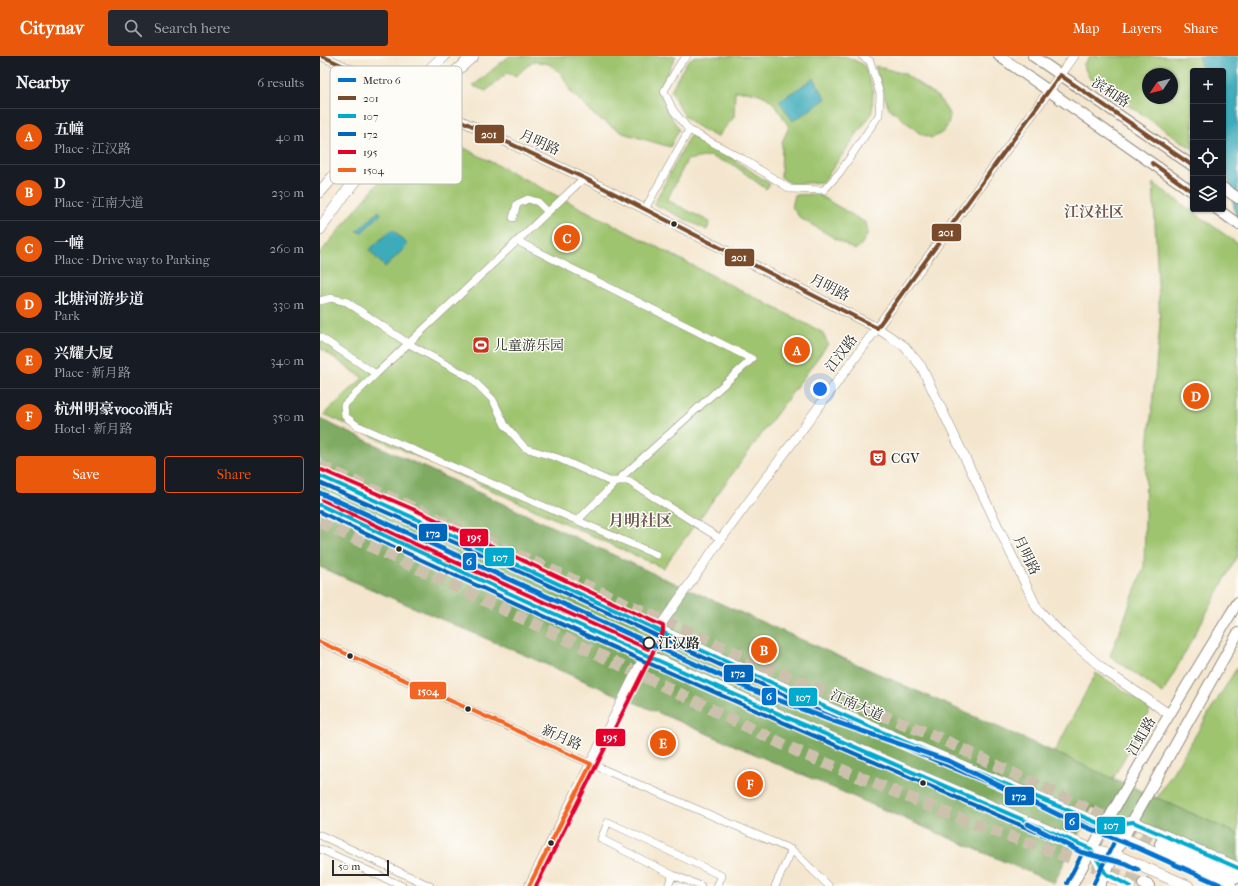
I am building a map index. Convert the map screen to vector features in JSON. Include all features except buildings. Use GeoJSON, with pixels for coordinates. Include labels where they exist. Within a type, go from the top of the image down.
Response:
{"type":"FeatureCollection","features":[{"type":"Feature","properties":{"kind":"highway"},"geometry":{"type":"LineString","coordinates":[[1161,844],[1238,877]]}},
{"type":"Feature","properties":{"kind":"main road"},"geometry":{"type":"LineString","coordinates":[[433,66],[444,56]]}},
{"type":"Feature","properties":{"kind":"main road"},"geometry":{"type":"LineString","coordinates":[[462,66],[474,56]]}},
{"type":"Feature","properties":{"kind":"main road"},"geometry":{"type":"LineString","coordinates":[[999,56],[1047,92],[1109,132],[1190,190]]}},
{"type":"Feature","properties":{"kind":"main road","name":"滨和路"},"geometry":{"type":"LineString","coordinates":[[1033,56],[1190,164]]}},
{"type":"Feature","properties":{"kind":"main road"},"geometry":{"type":"LineString","coordinates":[[320,192],[330,180]]}},
{"type":"Feature","properties":{"kind":"main road"},"geometry":{"type":"LineString","coordinates":[[320,229],[353,184]]}},
{"type":"Feature","properties":{"kind":"main road"},"geometry":{"type":"LineString","coordinates":[[1226,190],[1238,198]]}},
{"type":"Feature","properties":{"kind":"main road"},"geometry":{"type":"LineString","coordinates":[[1221,212],[1238,224]]}},
{"type":"Feature","properties":{"kind":"main road","name":"江南大道"},"geometry":{"type":"LineString","coordinates":[[320,476],[412,515],[892,737],[1105,826],[1123,838],[1231,886]]}},
{"type":"Feature","properties":{"kind":"main road"},"geometry":{"type":"LineString","coordinates":[[320,505],[412,550],[811,729],[1091,849],[1115,855],[1188,886]]}},
{"type":"Feature","properties":{"kind":"main road","name":"江虹路"},"geometry":{"type":"LineString","coordinates":[[1072,886],[1091,849],[1169,714],[1238,602]]}},
{"type":"Feature","properties":{"kind":"main road"},"geometry":{"type":"LineString","coordinates":[[1099,886],[1123,838],[1238,633]]}},
{"type":"Feature","properties":{"kind":"main road"},"geometry":{"type":"LineString","coordinates":[[1105,826],[1133,822],[1238,868]]}},
{"type":"Feature","properties":{"kind":"main road"},"geometry":{"type":"LineString","coordinates":[[1091,849],[1106,874],[1130,886]]}},
{"type":"Feature","properties":{"kind":"street","name":"月明路"},"geometry":{"type":"LineString","coordinates":[[322,56],[344,66]]}},
{"type":"Feature","properties":{"kind":"street"},"geometry":{"type":"LineString","coordinates":[[687,56],[681,62],[664,91],[673,110],[689,130],[743,159],[790,189],[824,190],[840,172],[879,115],[880,94],[870,61],[862,56]]}},
{"type":"Feature","properties":{"kind":"street","name":"江汉路"},"geometry":{"type":"LineString","coordinates":[[529,886],[658,629],[721,539],[878,328],[1074,56]]}},
{"type":"Feature","properties":{"kind":"street","name":"月明路"},"geometry":{"type":"LineString","coordinates":[[462,122],[584,178],[878,328],[904,346],[921,366],[1037,608],[1061,632],[1107,672],[1169,714]]}},
{"type":"Feature","properties":{"kind":"street"},"geometry":{"type":"LineString","coordinates":[[645,209],[689,130]]}},
{"type":"Feature","properties":{"kind":"street"},"geometry":{"type":"LineString","coordinates":[[584,178],[344,405],[345,416],[356,425],[657,556]]}},
{"type":"Feature","properties":{"kind":"street"},"geometry":{"type":"LineString","coordinates":[[513,218],[517,204],[528,199],[538,202],[548,212]]}},
{"type":"Feature","properties":{"kind":"street"},"geometry":{"type":"LineString","coordinates":[[517,241],[752,359],[617,481],[577,521]]}},
{"type":"Feature","properties":{"kind":"street"},"geometry":{"type":"LineString","coordinates":[[320,301],[331,298],[347,302],[409,344],[471,378],[493,400],[505,425],[525,448],[558,458],[609,481],[628,481],[721,539]]}},
{"type":"Feature","properties":{"kind":"street"},"geometry":{"type":"LineString","coordinates":[[320,337],[376,374]]}},
{"type":"Feature","properties":{"kind":"street","name":"新月路"},"geometry":{"type":"LineString","coordinates":[[320,642],[591,764],[792,850],[829,886]]}},
{"type":"Feature","properties":{"kind":"street"},"geometry":{"type":"LineString","coordinates":[[701,886],[673,875],[601,840],[608,822],[722,876],[717,886]]}},
{"type":"Feature","properties":{"kind":"street"},"geometry":{"type":"LineString","coordinates":[[320,835],[430,886]]}},
{"type":"Feature","properties":{"kind":"street"},"geometry":{"type":"LineString","coordinates":[[320,849],[402,886]]}},
{"type":"Feature","properties":{"kind":"street"},"geometry":{"type":"LineString","coordinates":[[775,886],[792,850]]}},
{"type":"Feature","properties":{"kind":"street"},"geometry":{"type":"LineString","coordinates":[[668,886],[673,875]]}},
{"type":"Feature","properties":{"kind":"green space"},"geometry":{"type":"Polygon","coordinates":[[[509,56],[676,56],[659,90],[665,108],[679,129],[670,147],[623,133],[595,116],[570,91],[562,74],[549,64],[533,61],[516,76],[508,72],[486,91],[473,86],[509,56]]]}},
{"type":"Feature","properties":{"kind":"green space"},"geometry":{"type":"Polygon","coordinates":[[[694,56],[846,56],[864,65],[873,91],[872,113],[823,182],[791,184],[781,177],[782,142],[789,127],[774,104],[762,95],[746,91],[735,91],[734,117],[717,137],[688,120],[671,90],[686,63],[694,56]]]}},
{"type":"Feature","properties":{"kind":"green space"},"geometry":{"type":"Polygon","coordinates":[[[1090,56],[1199,56],[1201,68],[1190,68],[1190,147],[1090,79],[1083,65],[1090,56]]]}},
{"type":"Feature","properties":{"kind":"green space"},"geometry":{"type":"Polygon","coordinates":[[[875,66],[905,74],[939,98],[950,115],[945,130],[939,135],[931,138],[919,133],[888,107],[875,66]]]}},
{"type":"Feature","properties":{"kind":"green space"},"geometry":{"type":"Polygon","coordinates":[[[690,135],[735,160],[770,184],[766,189],[735,166],[710,156],[687,160],[667,200],[710,222],[707,230],[654,204],[690,135]]]}},
{"type":"Feature","properties":{"kind":"green space"},"geometry":{"type":"Polygon","coordinates":[[[462,147],[822,332],[828,344],[663,568],[324,414],[363,378],[320,348],[320,253],[377,184],[462,184],[462,147]]]}},
{"type":"Feature","properties":{"kind":"green space"},"geometry":{"type":"Polygon","coordinates":[[[1153,183],[1190,210],[1190,212],[1193,212],[1238,244],[1238,555],[1163,693],[1110,656],[1144,567],[1146,468],[1160,324],[1153,183]]]}},
{"type":"Feature","properties":{"kind":"green space"},"geometry":{"type":"Polygon","coordinates":[[[817,194],[866,223],[868,233],[861,245],[855,250],[800,218],[792,207],[795,195],[817,194]]]}},
{"type":"Feature","properties":{"kind":"green space"},"geometry":{"type":"Polygon","coordinates":[[[320,419],[661,577],[1238,834],[1238,870],[1092,807],[1054,883],[320,567],[320,419]]]}},
{"type":"Feature","properties":{"kind":"green space"},"geometry":{"type":"Polygon","coordinates":[[[1238,666],[1238,834],[1157,798],[1238,666]]]}},
{"type":"Feature","properties":{"kind":"green space"},"geometry":{"type":"Polygon","coordinates":[[[1096,673],[1151,708],[1113,779],[1054,753],[1096,673]]]}},
{"type":"Feature","properties":{"kind":"water"},"geometry":{"type":"Polygon","coordinates":[[[1199,56],[1238,56],[1238,227],[1227,172],[1226,68],[1201,68],[1199,56]]]}},
{"type":"Feature","properties":{"kind":"water"},"geometry":{"type":"Polygon","coordinates":[[[814,78],[826,99],[793,121],[779,101],[814,78]]]}},
{"type":"Feature","properties":{"kind":"water"},"geometry":{"type":"Polygon","coordinates":[[[379,211],[381,214],[361,233],[357,231],[379,211]]]}},
{"type":"Feature","properties":{"kind":"water"},"geometry":{"type":"Polygon","coordinates":[[[392,229],[408,245],[385,267],[369,250],[392,229]]]}},
{"type":"Feature","properties":{"kind":"tunnel"},"geometry":{"type":"LineString","coordinates":[[320,466],[789,677],[939,738],[1161,844]]}},
{"type":"Feature","properties":{"kind":"tunnel"},"geometry":{"type":"LineString","coordinates":[[320,522],[629,669],[801,753],[964,820],[1144,884]]}},
{"type":"Feature","properties":{"kind":"metro line","name":"6"},"geometry":{"type":"LineString","coordinates":[[320,493],[752,690],[833,721],[949,761],[1071,821],[1138,848],[1223,886]]}},
{"type":"Feature","properties":{"kind":"metro line","name":"6"},"geometry":{"type":"LineString","coordinates":[[1028,824],[1081,852],[1126,864],[1138,870]]}},
{"type":"Feature","properties":{"kind":"transit line","name":"201"},"geometry":{"type":"LineString","coordinates":[[322,56],[343,66]]}},
{"type":"Feature","properties":{"kind":"transit line","name":"201"},"geometry":{"type":"LineString","coordinates":[[877,328],[1060,75],[1190,164]]}},
{"type":"Feature","properties":{"kind":"transit line","name":"201"},"geometry":{"type":"LineString","coordinates":[[462,121],[584,178],[877,328]]}},
{"type":"Feature","properties":{"kind":"transit line","name":"201"},"geometry":{"type":"LineString","coordinates":[[1152,163],[1190,190]]}},
{"type":"Feature","properties":{"kind":"transit line","name":"195"},"geometry":{"type":"LineString","coordinates":[[322,470],[415,510],[663,626],[663,632],[536,886]]}},
{"type":"Feature","properties":{"kind":"transit line","name":"107"},"geometry":{"type":"LineString","coordinates":[[320,476],[446,532],[893,737],[1105,826],[1133,822],[1238,868]]}},
{"type":"Feature","properties":{"kind":"transit line","name":"172"},"geometry":{"type":"LineString","coordinates":[[320,483],[492,559],[821,712],[1102,831],[1115,840],[1094,883]]}},
{"type":"Feature","properties":{"kind":"transit line","name":"195"},"geometry":{"type":"LineString","coordinates":[[323,500],[415,544],[648,649]]}},
{"type":"Feature","properties":{"kind":"transit line","name":"107"},"geometry":{"type":"LineString","coordinates":[[320,505],[607,638],[1091,849],[1106,874],[1130,886]]}},
{"type":"Feature","properties":{"kind":"transit line","name":"172"},"geometry":{"type":"LineString","coordinates":[[320,512],[414,557],[604,643],[795,728],[1083,852],[1067,883]]}},
{"type":"Feature","properties":{"kind":"transit line","name":"1504"},"geometry":{"type":"LineString","coordinates":[[320,642],[591,764]]}},
{"type":"Feature","properties":{"kind":"transit line","name":"1504"},"geometry":{"type":"LineString","coordinates":[[529,886],[591,764]]}},
{"type":"Feature","properties":{"kind":"place","name":"一幢"},"geometry":{"type":"Point","coordinates":[567,238]}},
{"type":"Feature","properties":{"kind":"place","name":"儿童游乐园"},"geometry":{"type":"Point","coordinates":[481,345]}},
{"type":"Feature","properties":{"kind":"place","name":"五幢"},"geometry":{"type":"Point","coordinates":[797,350]}},
{"type":"Feature","properties":{"kind":"place","name":"北塘河游步道"},"geometry":{"type":"Point","coordinates":[1196,396]}},
{"type":"Feature","properties":{"kind":"place","name":"CGV"},"geometry":{"type":"Point","coordinates":[878,458]}},
{"type":"Feature","properties":{"kind":"place","name":"江汉路"},"geometry":{"type":"Point","coordinates":[649,643]}},
{"type":"Feature","properties":{"kind":"place","name":"D"},"geometry":{"type":"Point","coordinates":[764,650]}},
{"type":"Feature","properties":{"kind":"place","name":"兴耀大厦"},"geometry":{"type":"Point","coordinates":[663,743]}},
{"type":"Feature","properties":{"kind":"place","name":"杭州明豪voco酒店"},"geometry":{"type":"Point","coordinates":[750,784]}},
{"type":"Feature","properties":{"kind":"district","name":"江汉社区"},"geometry":{"type":"Point","coordinates":[1094,212]}},
{"type":"Feature","properties":{"kind":"district","name":"月明社区"},"geometry":{"type":"Point","coordinates":[640,520]}}]}
